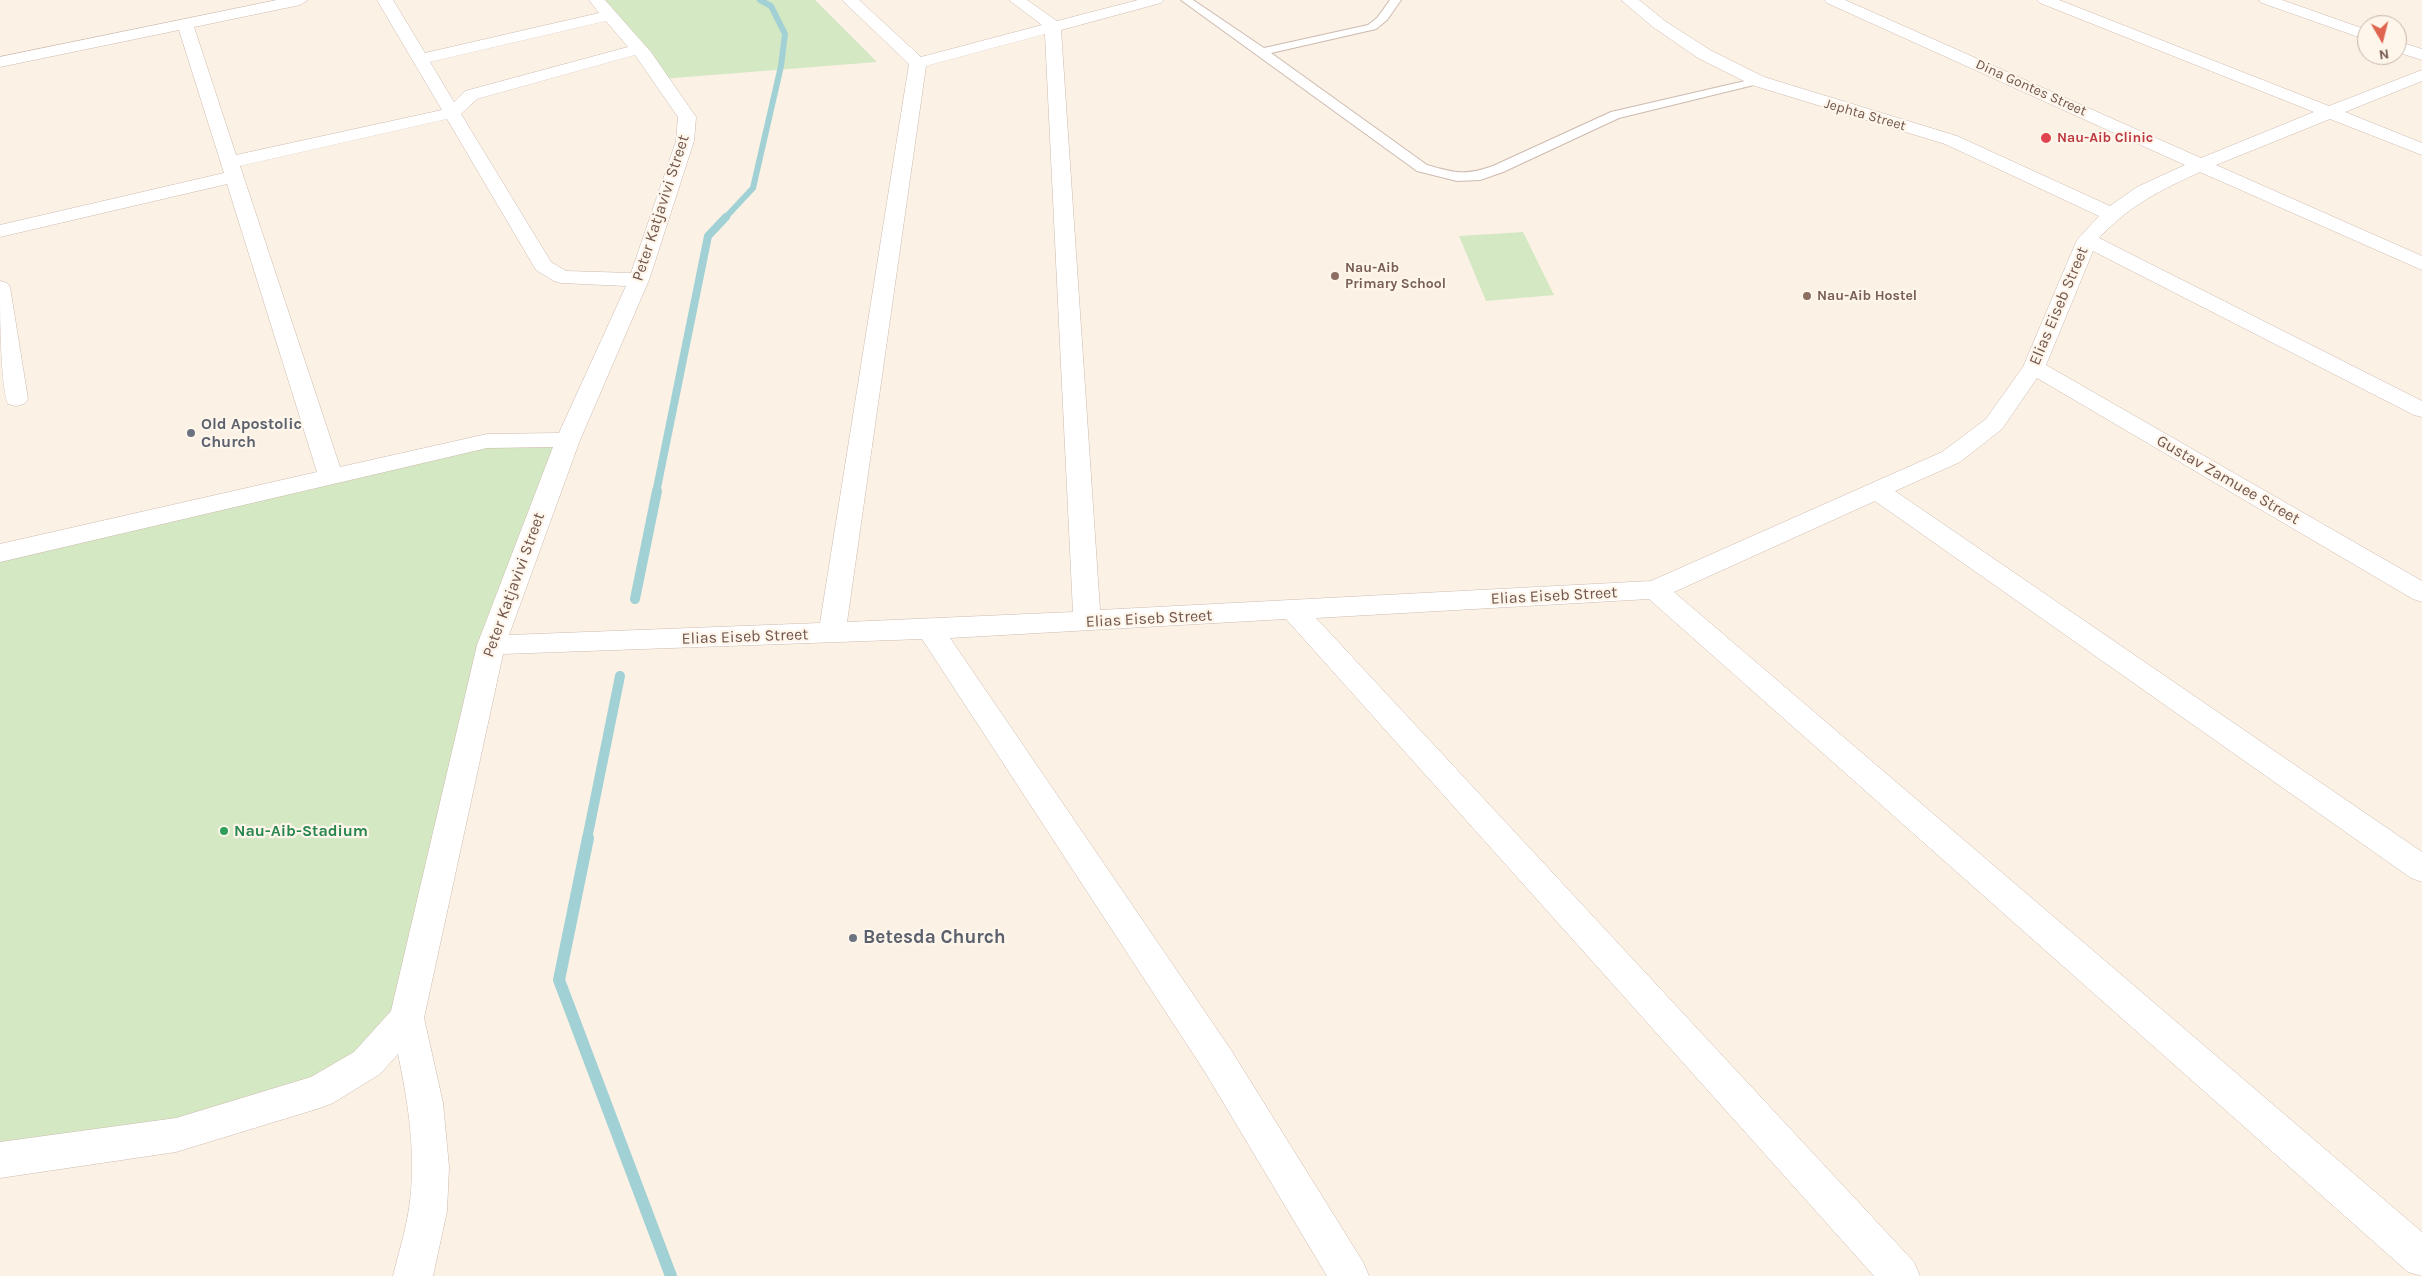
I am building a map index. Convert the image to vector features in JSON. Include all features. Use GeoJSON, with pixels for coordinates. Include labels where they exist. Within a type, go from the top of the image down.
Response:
{"type":"FeatureCollection","features":[{"type":"Feature","properties":{"kind":"street"},"geometry":{"type":"LineString","coordinates":[[0,62],[300,0]]}},
{"type":"Feature","properties":{"kind":"street"},"geometry":{"type":"LineString","coordinates":[[385,0],[543,266],[561,277],[639,280]]}},
{"type":"Feature","properties":{"kind":"street"},"geometry":{"type":"LineString","coordinates":[[850,0],[918,63]]}},
{"type":"Feature","properties":{"kind":"street"},"geometry":{"type":"LineString","coordinates":[[1017,0],[1053,26]]}},
{"type":"Feature","properties":{"kind":"street"},"geometry":{"type":"LineString","coordinates":[[918,63],[1156,0]]}},
{"type":"Feature","properties":{"kind":"street","name":"Jephta Street"},"geometry":{"type":"LineString","coordinates":[[1629,0],[1659,24],[1704,54],[1758,81],[1951,140],[2111,214]]}},
{"type":"Feature","properties":{"kind":"street","name":"Dina Gontes Street"},"geometry":{"type":"LineString","coordinates":[[1832,0],[2422,264]]}},
{"type":"Feature","properties":{"kind":"street"},"geometry":{"type":"LineString","coordinates":[[2045,0],[2422,149]]}},
{"type":"Feature","properties":{"kind":"street"},"geometry":{"type":"LineString","coordinates":[[2267,0],[2357,32]]}},
{"type":"Feature","properties":{"kind":"street"},"geometry":{"type":"LineString","coordinates":[[420,59],[603,7]]}},
{"type":"Feature","properties":{"kind":"street","name":"Peter Katjavivi Street"},"geometry":{"type":"LineString","coordinates":[[413,1276],[430,1190],[428,1121],[422,1078],[407,1018],[491,645],[568,440],[639,280],[685,142],[687,117],[639,49],[603,7]]}},
{"type":"Feature","properties":{"kind":"street"},"geometry":{"type":"LineString","coordinates":[[185,24],[330,475]]}},
{"type":"Feature","properties":{"kind":"street"},"geometry":{"type":"LineString","coordinates":[[1053,26],[1087,622]]}},
{"type":"Feature","properties":{"kind":"street"},"geometry":{"type":"LineString","coordinates":[[0,231],[452,113],[472,95],[639,49]]}},
{"type":"Feature","properties":{"kind":"street"},"geometry":{"type":"LineString","coordinates":[[2407,50],[2422,55]]}},
{"type":"Feature","properties":{"kind":"street"},"geometry":{"type":"LineString","coordinates":[[832,634],[918,63]]}},
{"type":"Feature","properties":{"kind":"street","name":"Elias Eiseb Street"},"geometry":{"type":"LineString","coordinates":[[491,645],[930,630],[1655,590],[1951,457],[1994,424],[2034,367],[2087,240],[2111,214],[2144,191],[2202,164],[2422,75]]}},
{"type":"Feature","properties":{"kind":"street"},"geometry":{"type":"LineString","coordinates":[[2087,240],[2422,410]]}},
{"type":"Feature","properties":{"kind":"street"},"geometry":{"type":"LineString","coordinates":[[0,287],[3,327],[16,399]]}},
{"type":"Feature","properties":{"kind":"street","name":"Gustav Zamuee Street"},"geometry":{"type":"LineString","coordinates":[[2034,367],[2422,593]]}},
{"type":"Feature","properties":{"kind":"street"},"geometry":{"type":"LineString","coordinates":[[0,553],[487,440],[568,440]]}},
{"type":"Feature","properties":{"kind":"street"},"geometry":{"type":"LineString","coordinates":[[1878,491],[2422,869]]}},
{"type":"Feature","properties":{"kind":"street"},"geometry":{"type":"LineString","coordinates":[[1655,590],[2422,1258]]}},
{"type":"Feature","properties":{"kind":"street"},"geometry":{"type":"LineString","coordinates":[[1294,611],[1900,1276]]}},
{"type":"Feature","properties":{"kind":"street"},"geometry":{"type":"LineString","coordinates":[[930,630],[1218,1061],[1349,1276]]}},
{"type":"Feature","properties":{"kind":"street"},"geometry":{"type":"LineString","coordinates":[[3,1166],[176,1136],[320,1091],[367,1063],[407,1018]]}},
{"type":"Feature","properties":{"kind":"lane"},"geometry":{"type":"LineString","coordinates":[[1186,0],[1262,52],[1422,168],[1457,177],[1474,177],[1498,169],[1615,115],[1758,81]]}},
{"type":"Feature","properties":{"kind":"lane"},"geometry":{"type":"LineString","coordinates":[[1262,52],[1372,27],[1384,20],[1388,8],[1396,0]]}},
{"type":"Feature","properties":{"kind":"green space"},"geometry":{"type":"Polygon","coordinates":[[[597,0],[815,0],[877,62],[661,79],[597,0]]]}},
{"type":"Feature","properties":{"kind":"green space"},"geometry":{"type":"Polygon","coordinates":[[[1523,232],[1554,295],[1486,301],[1459,236],[1523,232]]]}},
{"type":"Feature","properties":{"kind":"green space","name":"Nau-Aib-Stadium"},"geometry":{"type":"Polygon","coordinates":[[[568,440],[491,645],[407,1018],[320,1091],[0,1160],[0,553],[487,441],[568,440]]]}},
{"type":"Feature","properties":{"kind":"waterway"},"geometry":{"type":"LineString","coordinates":[[725,218],[753,188],[781,66],[785,34],[771,6],[760,0]]}},
{"type":"Feature","properties":{"kind":"waterway"},"geometry":{"type":"LineString","coordinates":[[656,493],[708,236],[726,217]]}},
{"type":"Feature","properties":{"kind":"waterway"},"geometry":{"type":"LineString","coordinates":[[635,599],[657,491]]}},
{"type":"Feature","properties":{"kind":"waterway"},"geometry":{"type":"LineString","coordinates":[[587,839],[620,676]]}},
{"type":"Feature","properties":{"kind":"waterway"},"geometry":{"type":"LineString","coordinates":[[588,838],[559,980],[671,1276]]}},
{"type":"Feature","properties":{"kind":"place","name":"Nau-Aib Clinic"},"geometry":{"type":"Point","coordinates":[2046,138]}},
{"type":"Feature","properties":{"kind":"place","name":"Nau-Aib Primary School"},"geometry":{"type":"Point","coordinates":[1335,276]}},
{"type":"Feature","properties":{"kind":"place","name":"Nau-Aib Hostel"},"geometry":{"type":"Point","coordinates":[1807,296]}},
{"type":"Feature","properties":{"kind":"place","name":"Old Apostolic Church"},"geometry":{"type":"Point","coordinates":[191,433]}},
{"type":"Feature","properties":{"kind":"place","name":"Nau-Aib-Stadium"},"geometry":{"type":"Point","coordinates":[224,831]}},
{"type":"Feature","properties":{"kind":"place","name":"Betesda Church"},"geometry":{"type":"Point","coordinates":[853,938]}}]}
